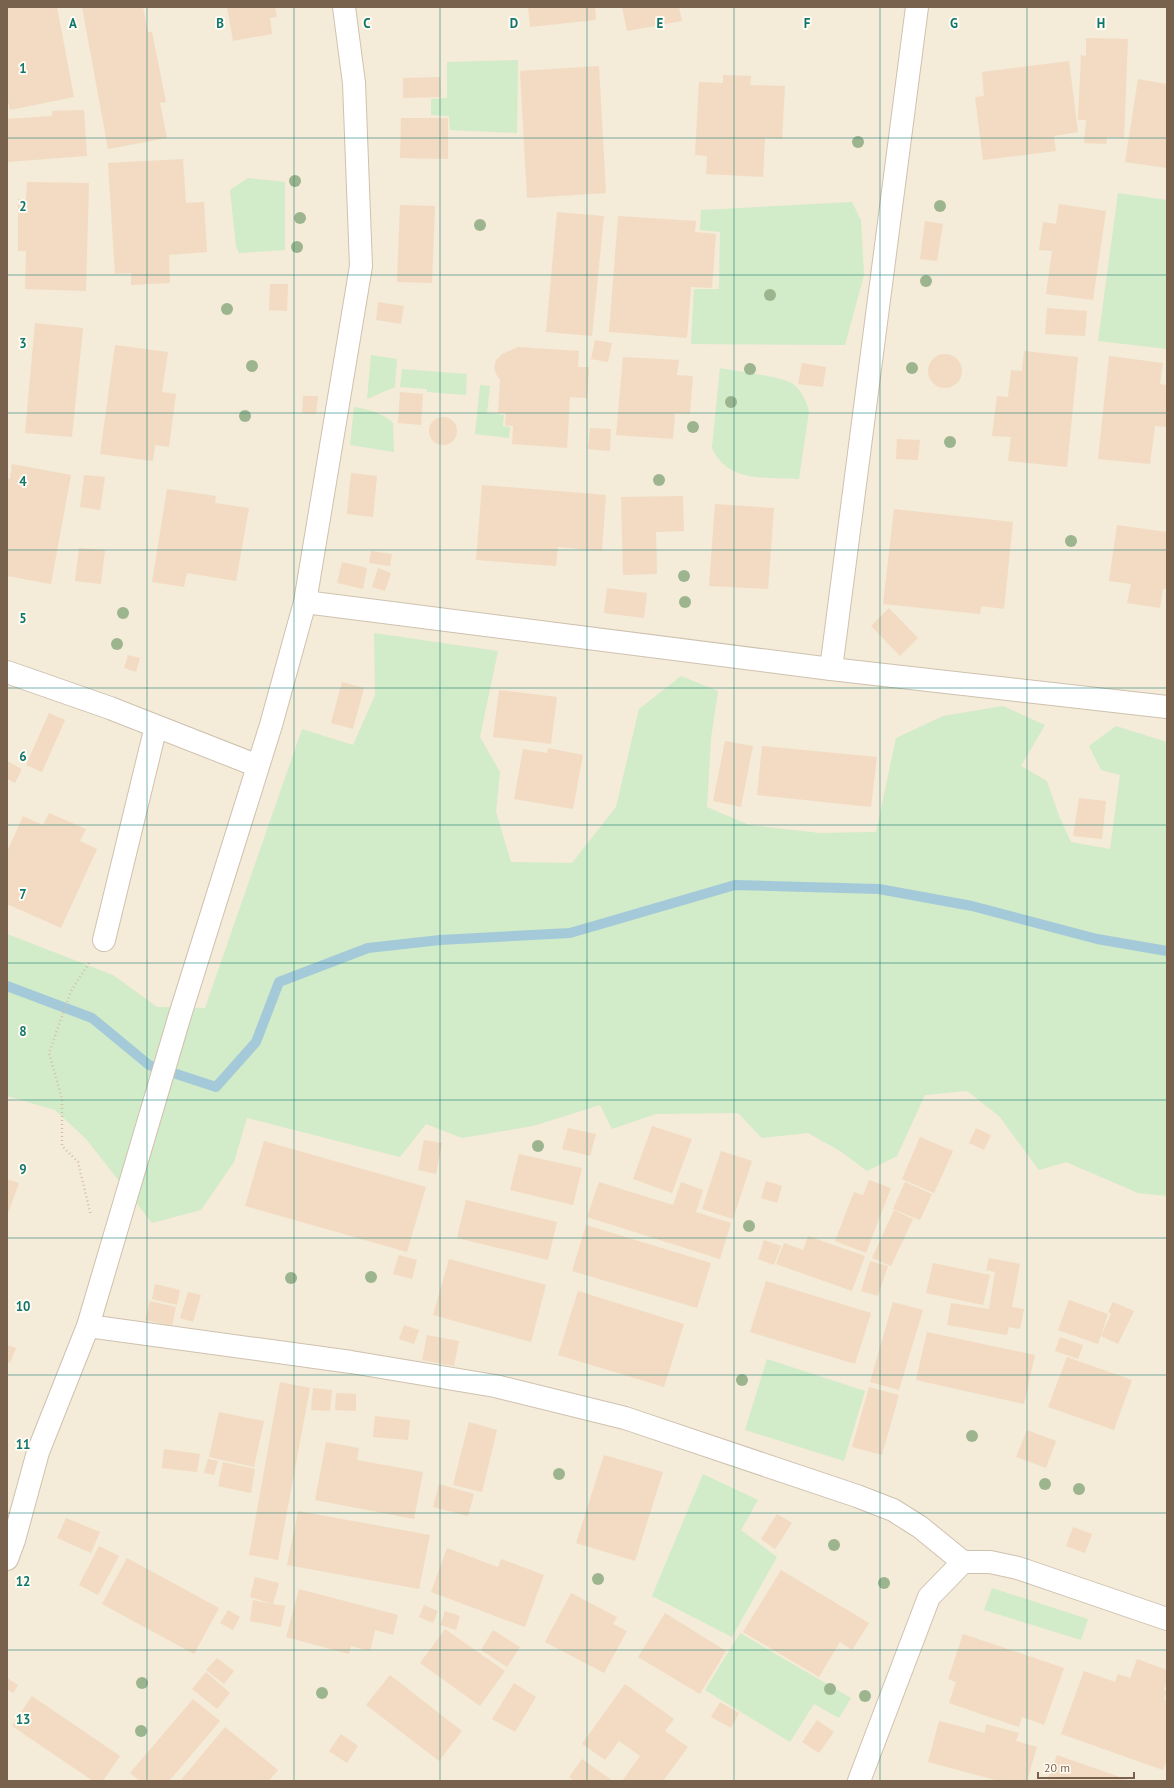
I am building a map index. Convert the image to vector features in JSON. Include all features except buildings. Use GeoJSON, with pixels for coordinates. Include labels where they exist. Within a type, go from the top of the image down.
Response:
{"type":"FeatureCollection","features":[{"type":"Feature","properties":{"kind":"street"},"geometry":{"type":"LineString","coordinates":[[9,1546],[38,1452],[88,1326],[180,1015],[271,725],[304,602],[361,266],[354,83],[344,7]]}},
{"type":"Feature","properties":{"kind":"street"},"geometry":{"type":"LineString","coordinates":[[831,670],[917,7]]}},
{"type":"Feature","properties":{"kind":"street"},"geometry":{"type":"LineString","coordinates":[[304,602],[831,670],[1167,707]]}},
{"type":"Feature","properties":{"kind":"street"},"geometry":{"type":"LineString","coordinates":[[7,672],[156,726],[258,766]]}},
{"type":"Feature","properties":{"kind":"street"},"geometry":{"type":"LineString","coordinates":[[104,940],[156,726]]}},
{"type":"Feature","properties":{"kind":"street"},"geometry":{"type":"LineString","coordinates":[[88,1326],[351,1362],[487,1385],[625,1418],[857,1496],[893,1510],[920,1527],[963,1562],[990,1562],[1018,1568],[1167,1618]]}},
{"type":"Feature","properties":{"kind":"street"},"geometry":{"type":"LineString","coordinates":[[859,1781],[929,1597],[963,1562]]}},
{"type":"Feature","properties":{"kind":"path"},"geometry":{"type":"LineString","coordinates":[[92,1219],[78,1162],[62,1146],[62,1099],[49,1052],[71,991],[104,940]]}},
{"type":"Feature","properties":{"kind":"shaded area"},"geometry":{"type":"Polygon","coordinates":[[[7,7],[1167,7],[1167,1781],[7,1781],[7,7]]]}},
{"type":"Feature","properties":{"kind":"green space"},"geometry":{"type":"Polygon","coordinates":[[[518,60],[517,133],[450,130],[449,116],[431,115],[431,99],[447,98],[447,62],[518,60]]]}},
{"type":"Feature","properties":{"kind":"green space"},"geometry":{"type":"Polygon","coordinates":[[[248,178],[285,182],[285,250],[239,253],[236,246],[230,190],[248,178]]]}},
{"type":"Feature","properties":{"kind":"green space"},"geometry":{"type":"Polygon","coordinates":[[[1118,193],[1167,200],[1167,349],[1098,341],[1118,193]]]}},
{"type":"Feature","properties":{"kind":"green space"},"geometry":{"type":"Polygon","coordinates":[[[852,202],[861,220],[864,275],[845,345],[691,344],[694,289],[719,289],[720,232],[700,230],[701,210],[852,202]]]}},
{"type":"Feature","properties":{"kind":"green space"},"geometry":{"type":"Polygon","coordinates":[[[371,355],[397,359],[395,387],[367,399],[371,355]]]}},
{"type":"Feature","properties":{"kind":"green space"},"geometry":{"type":"Polygon","coordinates":[[[720,368],[759,374],[788,381],[801,393],[809,411],[799,479],[761,478],[749,476],[738,473],[727,467],[719,459],[712,448],[720,368]]]}},
{"type":"Feature","properties":{"kind":"green space"},"geometry":{"type":"Polygon","coordinates":[[[402,369],[467,374],[466,395],[427,392],[427,389],[400,387],[402,369]]]}},
{"type":"Feature","properties":{"kind":"green space"},"geometry":{"type":"Polygon","coordinates":[[[480,385],[490,386],[487,413],[504,415],[503,426],[510,427],[509,438],[475,434],[480,385]]]}},
{"type":"Feature","properties":{"kind":"green space"},"geometry":{"type":"Polygon","coordinates":[[[354,407],[375,412],[384,416],[393,423],[394,452],[350,445],[354,407]]]}},
{"type":"Feature","properties":{"kind":"green space"},"geometry":{"type":"Polygon","coordinates":[[[374,633],[498,651],[480,737],[500,772],[496,812],[511,862],[572,863],[616,807],[639,709],[681,676],[718,691],[711,738],[707,807],[749,825],[820,833],[876,832],[896,738],[943,716],[1003,706],[1045,725],[1021,766],[1047,781],[1059,816],[1071,842],[1110,849],[1120,775],[1101,770],[1089,746],[1116,726],[1167,742],[1167,1196],[1138,1193],[1066,1162],[1039,1170],[999,1116],[967,1091],[925,1095],[897,1156],[867,1171],[840,1151],[808,1133],[762,1138],[738,1113],[656,1114],[612,1129],[600,1105],[533,1126],[462,1138],[426,1124],[400,1157],[247,1118],[234,1162],[201,1210],[152,1223],[86,1139],[55,1110],[7,1096],[7,934],[113,975],[157,1007],[205,1008],[302,729],[353,745],[375,695],[374,633]]]}},
{"type":"Feature","properties":{"kind":"green space"},"geometry":{"type":"Polygon","coordinates":[[[767,1359],[865,1391],[844,1461],[745,1430],[767,1359]]]}},
{"type":"Feature","properties":{"kind":"green space"},"geometry":{"type":"Polygon","coordinates":[[[703,1474],[758,1500],[741,1530],[777,1557],[732,1637],[652,1596],[703,1474]]]}},
{"type":"Feature","properties":{"kind":"green space"},"geometry":{"type":"Polygon","coordinates":[[[992,1588],[1088,1619],[1081,1640],[984,1610],[992,1588]]]}},
{"type":"Feature","properties":{"kind":"green space"},"geometry":{"type":"Polygon","coordinates":[[[740,1633],[851,1698],[839,1718],[814,1704],[790,1742],[705,1690],[740,1633]]]}},
{"type":"Feature","properties":{"kind":"waterway"},"geometry":{"type":"LineString","coordinates":[[7,986],[92,1018],[149,1065],[216,1087],[256,1042],[279,982],[368,948],[440,940],[570,933],[735,885],[879,889],[972,906],[1097,939],[1167,951]]}}]}
